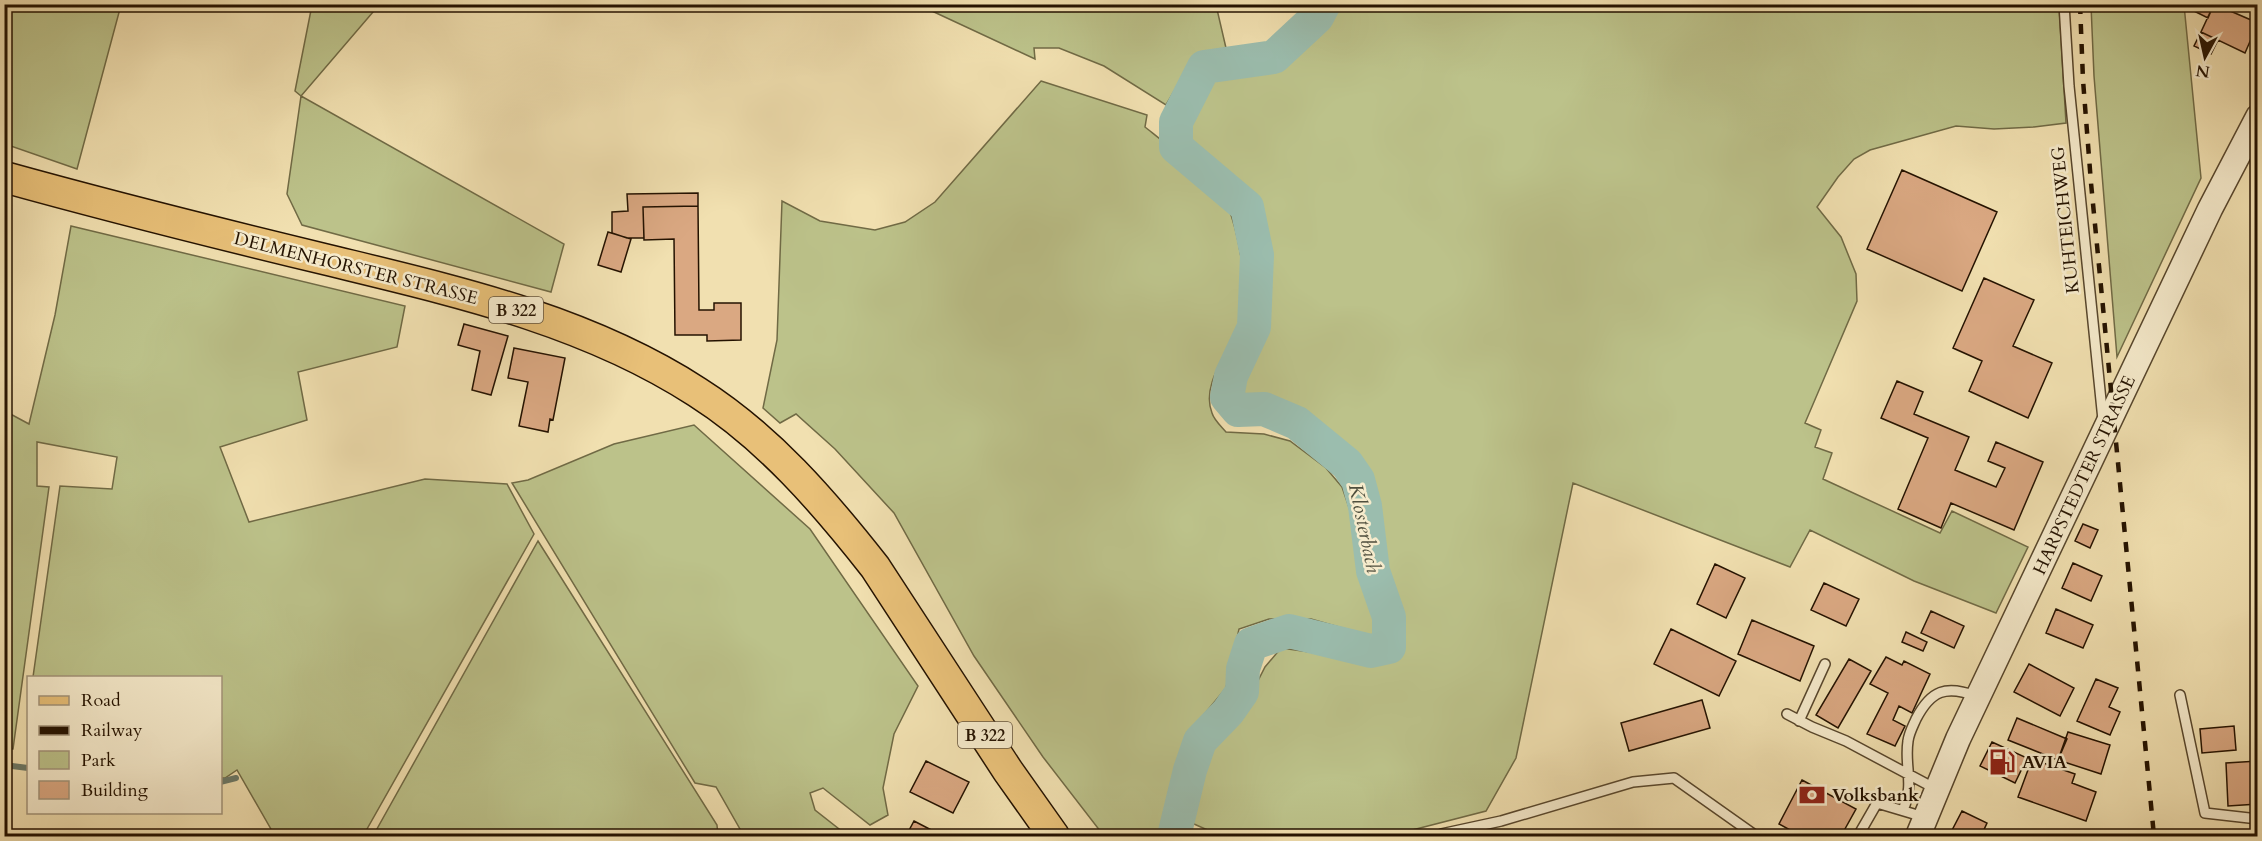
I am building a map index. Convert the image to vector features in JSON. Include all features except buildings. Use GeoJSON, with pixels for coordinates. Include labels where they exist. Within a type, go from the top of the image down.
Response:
{"type":"FeatureCollection","features":[{"type":"Feature","properties":{"kind":"main road","name":"DELMENHORSTER STRASSE"},"geometry":{"type":"LineString","coordinates":[[4,177],[127,211],[444,289],[524,313],[599,340],[639,358],[699,393],[721,408],[778,457],[827,507],[851,536],[875,567],[1008,771],[1054,837]]}},
{"type":"Feature","properties":{"kind":"street","name":"HARPSTEDTER STRASSE"},"geometry":{"type":"LineString","coordinates":[[1915,821],[1936,789],[2210,209],[2258,117]]}},
{"type":"Feature","properties":{"kind":"lane","name":"KUHTEICHWEG"},"geometry":{"type":"LineString","coordinates":[[2064,4],[2069,86],[2100,402],[2105,431]]}},
{"type":"Feature","properties":{"kind":"lane"},"geometry":{"type":"LineString","coordinates":[[1799,721],[1825,664]]}},
{"type":"Feature","properties":{"kind":"lane"},"geometry":{"type":"LineString","coordinates":[[1915,821],[1909,796],[1908,742],[1924,704],[1935,694],[1946,690],[1962,691],[1978,697]]}},
{"type":"Feature","properties":{"kind":"lane"},"geometry":{"type":"LineString","coordinates":[[2180,695],[2205,813],[2258,819]]}},
{"type":"Feature","properties":{"kind":"lane"},"geometry":{"type":"LineString","coordinates":[[1787,714],[1846,741],[1936,789]]}},
{"type":"Feature","properties":{"kind":"lane"},"geometry":{"type":"LineString","coordinates":[[1441,834],[1501,820],[1634,782],[1674,778],[1756,837]]}},
{"type":"Feature","properties":{"kind":"lane"},"geometry":{"type":"LineString","coordinates":[[1858,837],[1877,803],[1915,821]]}},
{"type":"Feature","properties":{"kind":"green space"},"geometry":{"type":"Polygon","coordinates":[[[5,4],[121,5],[77,169],[5,144],[5,4]]]}},
{"type":"Feature","properties":{"kind":"green space"},"geometry":{"type":"Polygon","coordinates":[[[312,5],[379,5],[301,96],[295,91],[312,5]]]}},
{"type":"Feature","properties":{"kind":"green space"},"geometry":{"type":"Polygon","coordinates":[[[919,5],[1216,5],[1226,48],[1204,53],[1189,66],[1166,105],[1104,66],[1059,48],[1034,48],[1035,59],[919,5]]]}},
{"type":"Feature","properties":{"kind":"green space"},"geometry":{"type":"Polygon","coordinates":[[[1333,5],[2059,5],[2066,123],[1994,129],[1956,126],[1870,150],[1854,159],[1817,207],[1841,237],[1856,274],[1857,301],[1805,423],[1821,430],[1815,447],[1832,453],[1823,479],[1940,533],[1952,511],[2028,547],[1996,613],[1914,581],[1810,530],[1790,567],[1573,483],[1516,758],[1486,811],[1389,836],[1221,836],[1185,820],[1192,791],[1206,758],[1240,716],[1265,667],[1281,648],[1324,654],[1361,663],[1389,660],[1399,641],[1379,554],[1372,490],[1321,431],[1291,407],[1264,402],[1250,405],[1242,392],[1261,337],[1260,264],[1254,210],[1188,153],[1182,129],[1206,75],[1279,63],[1322,25],[1333,5]]]}},
{"type":"Feature","properties":{"kind":"green space"},"geometry":{"type":"Polygon","coordinates":[[[2091,5],[2184,5],[2201,178],[2117,357],[2094,76],[2091,5]]]}},
{"type":"Feature","properties":{"kind":"green space"},"geometry":{"type":"Polygon","coordinates":[[[1041,81],[1147,115],[1145,127],[1214,187],[1228,207],[1238,244],[1243,273],[1244,299],[1239,323],[1220,362],[1211,388],[1209,401],[1212,413],[1226,432],[1264,434],[1290,441],[1326,468],[1342,487],[1353,519],[1358,560],[1379,630],[1370,636],[1311,619],[1269,619],[1239,629],[1226,688],[1187,735],[1169,790],[1162,827],[1155,836],[1104,836],[1043,757],[974,656],[894,513],[835,449],[796,414],[780,423],[763,408],[777,340],[782,201],[820,221],[875,230],[905,222],[935,202],[1041,81]]]}},
{"type":"Feature","properties":{"kind":"green space"},"geometry":{"type":"Polygon","coordinates":[[[301,96],[564,244],[551,292],[302,225],[287,194],[301,96]]]}},
{"type":"Feature","properties":{"kind":"green space"},"geometry":{"type":"Polygon","coordinates":[[[71,226],[405,306],[397,347],[298,372],[307,420],[220,447],[249,522],[425,479],[507,484],[534,534],[363,836],[275,836],[237,770],[222,778],[222,676],[33,676],[60,486],[112,489],[117,457],[37,442],[37,486],[49,487],[13,749],[5,748],[5,411],[29,424],[55,315],[71,226]]]}},
{"type":"Feature","properties":{"kind":"green space"},"geometry":{"type":"Polygon","coordinates":[[[694,425],[810,529],[918,686],[894,734],[883,788],[888,815],[870,825],[823,788],[810,793],[815,810],[848,836],[744,836],[716,787],[695,783],[512,483],[528,480],[614,444],[694,425]]]}},
{"type":"Feature","properties":{"kind":"green space"},"geometry":{"type":"Polygon","coordinates":[[[538,541],[717,825],[718,836],[373,836],[538,541]]]}},
{"type":"Feature","properties":{"kind":"waterway","name":"Klosterbach"},"geometry":{"type":"LineString","coordinates":[[1174,836],[1190,770],[1200,741],[1228,712],[1242,692],[1243,669],[1251,644],[1289,631],[1371,651],[1389,647],[1389,617],[1373,571],[1365,506],[1358,480],[1347,464],[1297,423],[1264,409],[1238,410],[1227,397],[1231,376],[1254,327],[1257,255],[1247,207],[1176,147],[1176,122],[1204,67],[1274,57],[1317,17],[1324,4]]}},
{"type":"Feature","properties":{"kind":"waterway"},"geometry":{"type":"LineString","coordinates":[[4,765],[27,768]]}},
{"type":"Feature","properties":{"kind":"waterway"},"geometry":{"type":"LineString","coordinates":[[222,782],[236,778]]}},
{"type":"Feature","properties":{"kind":"railway"},"geometry":{"type":"LineString","coordinates":[[2080,4],[2091,183],[2154,836]]}},
{"type":"Feature","properties":{"kind":"place","name":"AVIA"},"geometry":{"type":"Point","coordinates":[2002,762]}},
{"type":"Feature","properties":{"kind":"place","name":"Volksbank"},"geometry":{"type":"Point","coordinates":[1812,795]}}]}
